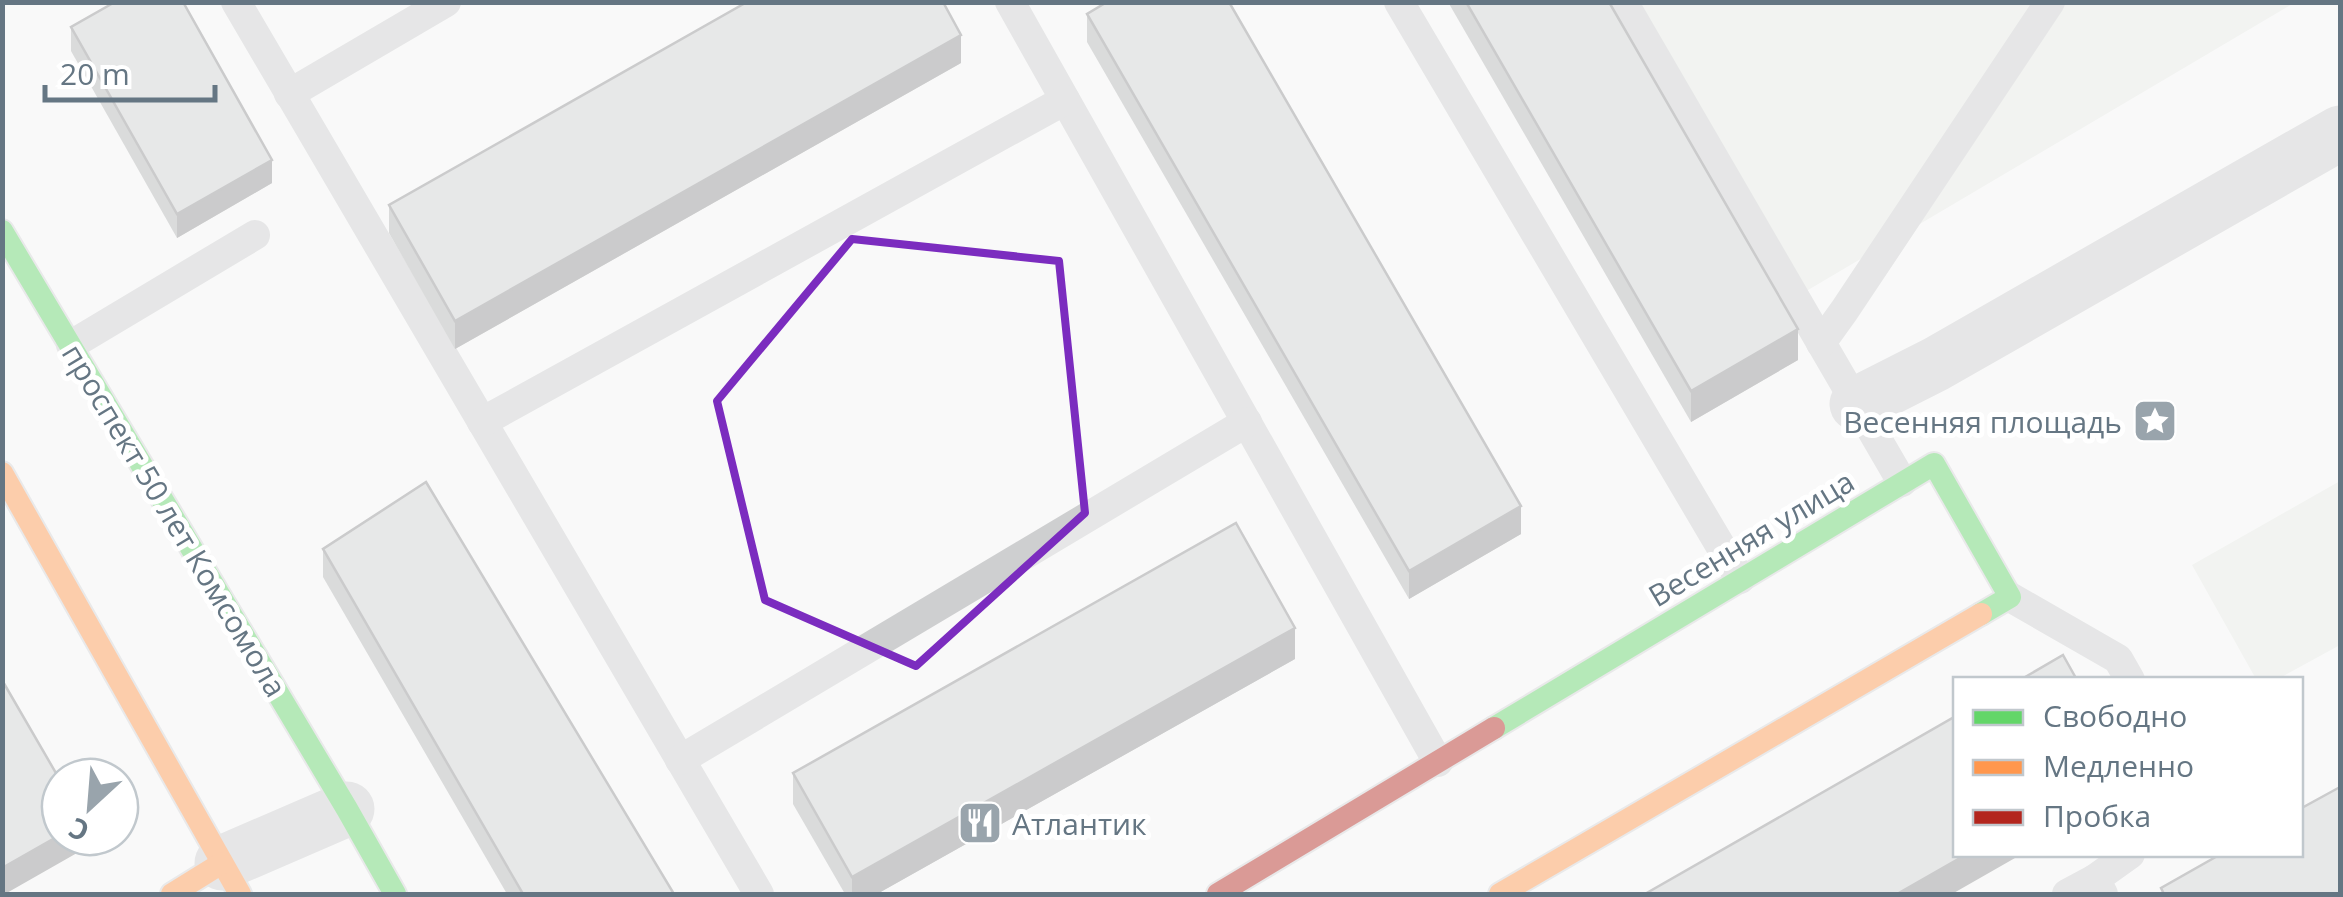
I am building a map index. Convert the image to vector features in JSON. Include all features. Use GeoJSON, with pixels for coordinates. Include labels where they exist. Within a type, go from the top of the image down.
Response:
{"type":"FeatureCollection","features":[{"type":"Feature","properties":{"kind":"street"},"geometry":{"type":"LineString","coordinates":[[1857,404],[1953,355],[2340,132]]}},
{"type":"Feature","properties":{"kind":"street","name":"проспект 50 лет Комсомола"},"geometry":{"type":"LineString","coordinates":[[2,231],[396,894]]}},
{"type":"Feature","properties":{"kind":"street","name":"Весенняя улица"},"geometry":{"type":"LineString","coordinates":[[1218,894],[1934,464],[2010,597]]}},
{"type":"Feature","properties":{"kind":"street"},"geometry":{"type":"LineString","coordinates":[[2,473],[231,879]]}},
{"type":"Feature","properties":{"kind":"street"},"geometry":{"type":"LineString","coordinates":[[1500,894],[2010,597]]}},
{"type":"Feature","properties":{"kind":"street"},"geometry":{"type":"LineString","coordinates":[[172,894],[231,879],[347,809]]}},
{"type":"Feature","properties":{"kind":"lane"},"geometry":{"type":"LineString","coordinates":[[236,2],[759,894]]}},
{"type":"Feature","properties":{"kind":"lane"},"geometry":{"type":"LineString","coordinates":[[290,94],[446,2]]}},
{"type":"Feature","properties":{"kind":"lane"},"geometry":{"type":"LineString","coordinates":[[1010,2],[1438,762]]}},
{"type":"Feature","properties":{"kind":"lane"},"geometry":{"type":"LineString","coordinates":[[1399,2],[1740,580]]}},
{"type":"Feature","properties":{"kind":"lane"},"geometry":{"type":"LineString","coordinates":[[1623,2],[1902,482]]}},
{"type":"Feature","properties":{"kind":"lane"},"geometry":{"type":"LineString","coordinates":[[1821,343],[2050,2]]}},
{"type":"Feature","properties":{"kind":"lane"},"geometry":{"type":"LineString","coordinates":[[482,422],[1065,100]]}},
{"type":"Feature","properties":{"kind":"lane"},"geometry":{"type":"LineString","coordinates":[[71,345],[255,235]]}},
{"type":"Feature","properties":{"kind":"lane"},"geometry":{"type":"LineString","coordinates":[[680,760],[1247,422]]}},
{"type":"Feature","properties":{"kind":"lane"},"geometry":{"type":"LineString","coordinates":[[2010,597],[2118,659],[2128,677]]}},
{"type":"Feature","properties":{"kind":"lane"},"geometry":{"type":"LineString","coordinates":[[2068,894],[2099,887],[2127,857]]}},
{"type":"Feature","properties":{"kind":"highlighted area"},"geometry":{"type":"Polygon","coordinates":[[[852,239],[1059,261],[1085,513],[916,666],[765,600],[717,401],[852,239]]]}},
{"type":"Feature","properties":{"kind":"shaded area"},"geometry":{"type":"Polygon","coordinates":[[[1636,3],[2294,3],[1803,293],[1636,3]]]}},
{"type":"Feature","properties":{"kind":"shaded area"},"geometry":{"type":"Polygon","coordinates":[[[2340,481],[2340,645],[2282,677],[2255,677],[2192,565],[2340,481]]]}},
{"type":"Feature","properties":{"kind":"building"},"geometry":{"type":"Polygon","coordinates":[[[115,2],[183,2],[272,160],[177,214],[71,27],[115,2]]]}},
{"type":"Feature","properties":{"kind":"building"},"geometry":{"type":"Polygon","coordinates":[[[747,2],[943,2],[961,35],[455,321],[389,205],[747,2]]]}},
{"type":"Feature","properties":{"kind":"building"},"geometry":{"type":"Polygon","coordinates":[[[1107,2],[1229,2],[1521,506],[1409,571],[1087,14],[1107,2]]]}},
{"type":"Feature","properties":{"kind":"building"},"geometry":{"type":"Polygon","coordinates":[[[1466,2],[1609,2],[1798,329],[1691,391],[1466,2]]]}},
{"type":"Feature","properties":{"kind":"building"},"geometry":{"type":"Polygon","coordinates":[[[426,482],[674,894],[523,894],[323,549],[426,482]]]}},
{"type":"Feature","properties":{"kind":"building"},"geometry":{"type":"Polygon","coordinates":[[[1236,523],[1295,628],[852,877],[793,773],[1236,523]]]}},
{"type":"Feature","properties":{"kind":"building"},"geometry":{"type":"Polygon","coordinates":[[[2063,655],[2075,677],[2025,677],[2063,655]]]}},
{"type":"Feature","properties":{"kind":"building"},"geometry":{"type":"Polygon","coordinates":[[[2,680],[47,757],[40,757],[40,846],[2,868],[2,680]]]}},
{"type":"Feature","properties":{"kind":"building"},"geometry":{"type":"Polygon","coordinates":[[[1953,718],[1953,857],[1962,857],[1897,894],[1645,894],[1953,718]]]}},
{"type":"Feature","properties":{"kind":"building"},"geometry":{"type":"Polygon","coordinates":[[[2340,787],[2340,894],[2164,894],[2161,888],[2216,857],[2303,857],[2303,807],[2340,787]]]}},
{"type":"Feature","properties":{"kind":"traffic: fast"},"geometry":{"type":"LineString","coordinates":[[2,231],[395,894]]}},
{"type":"Feature","properties":{"kind":"traffic: fast"},"geometry":{"type":"LineString","coordinates":[[1494,728],[1934,464],[2010,597],[1981,614]]}},
{"type":"Feature","properties":{"kind":"traffic: slow"},"geometry":{"type":"LineString","coordinates":[[2,473],[240,894]]}},
{"type":"Feature","properties":{"kind":"traffic: slow"},"geometry":{"type":"LineString","coordinates":[[1500,894],[1981,614]]}},
{"type":"Feature","properties":{"kind":"traffic: slow"},"geometry":{"type":"LineString","coordinates":[[172,894],[222,863]]}},
{"type":"Feature","properties":{"kind":"traffic: jam"},"geometry":{"type":"LineString","coordinates":[[1218,894],[1494,728]]}},
{"type":"Feature","properties":{"kind":"place","name":"Весенняя площадь"},"geometry":{"type":"Point","coordinates":[2155,421]}},
{"type":"Feature","properties":{"kind":"place","name":"Атлантик"},"geometry":{"type":"Point","coordinates":[980,823]}}]}
